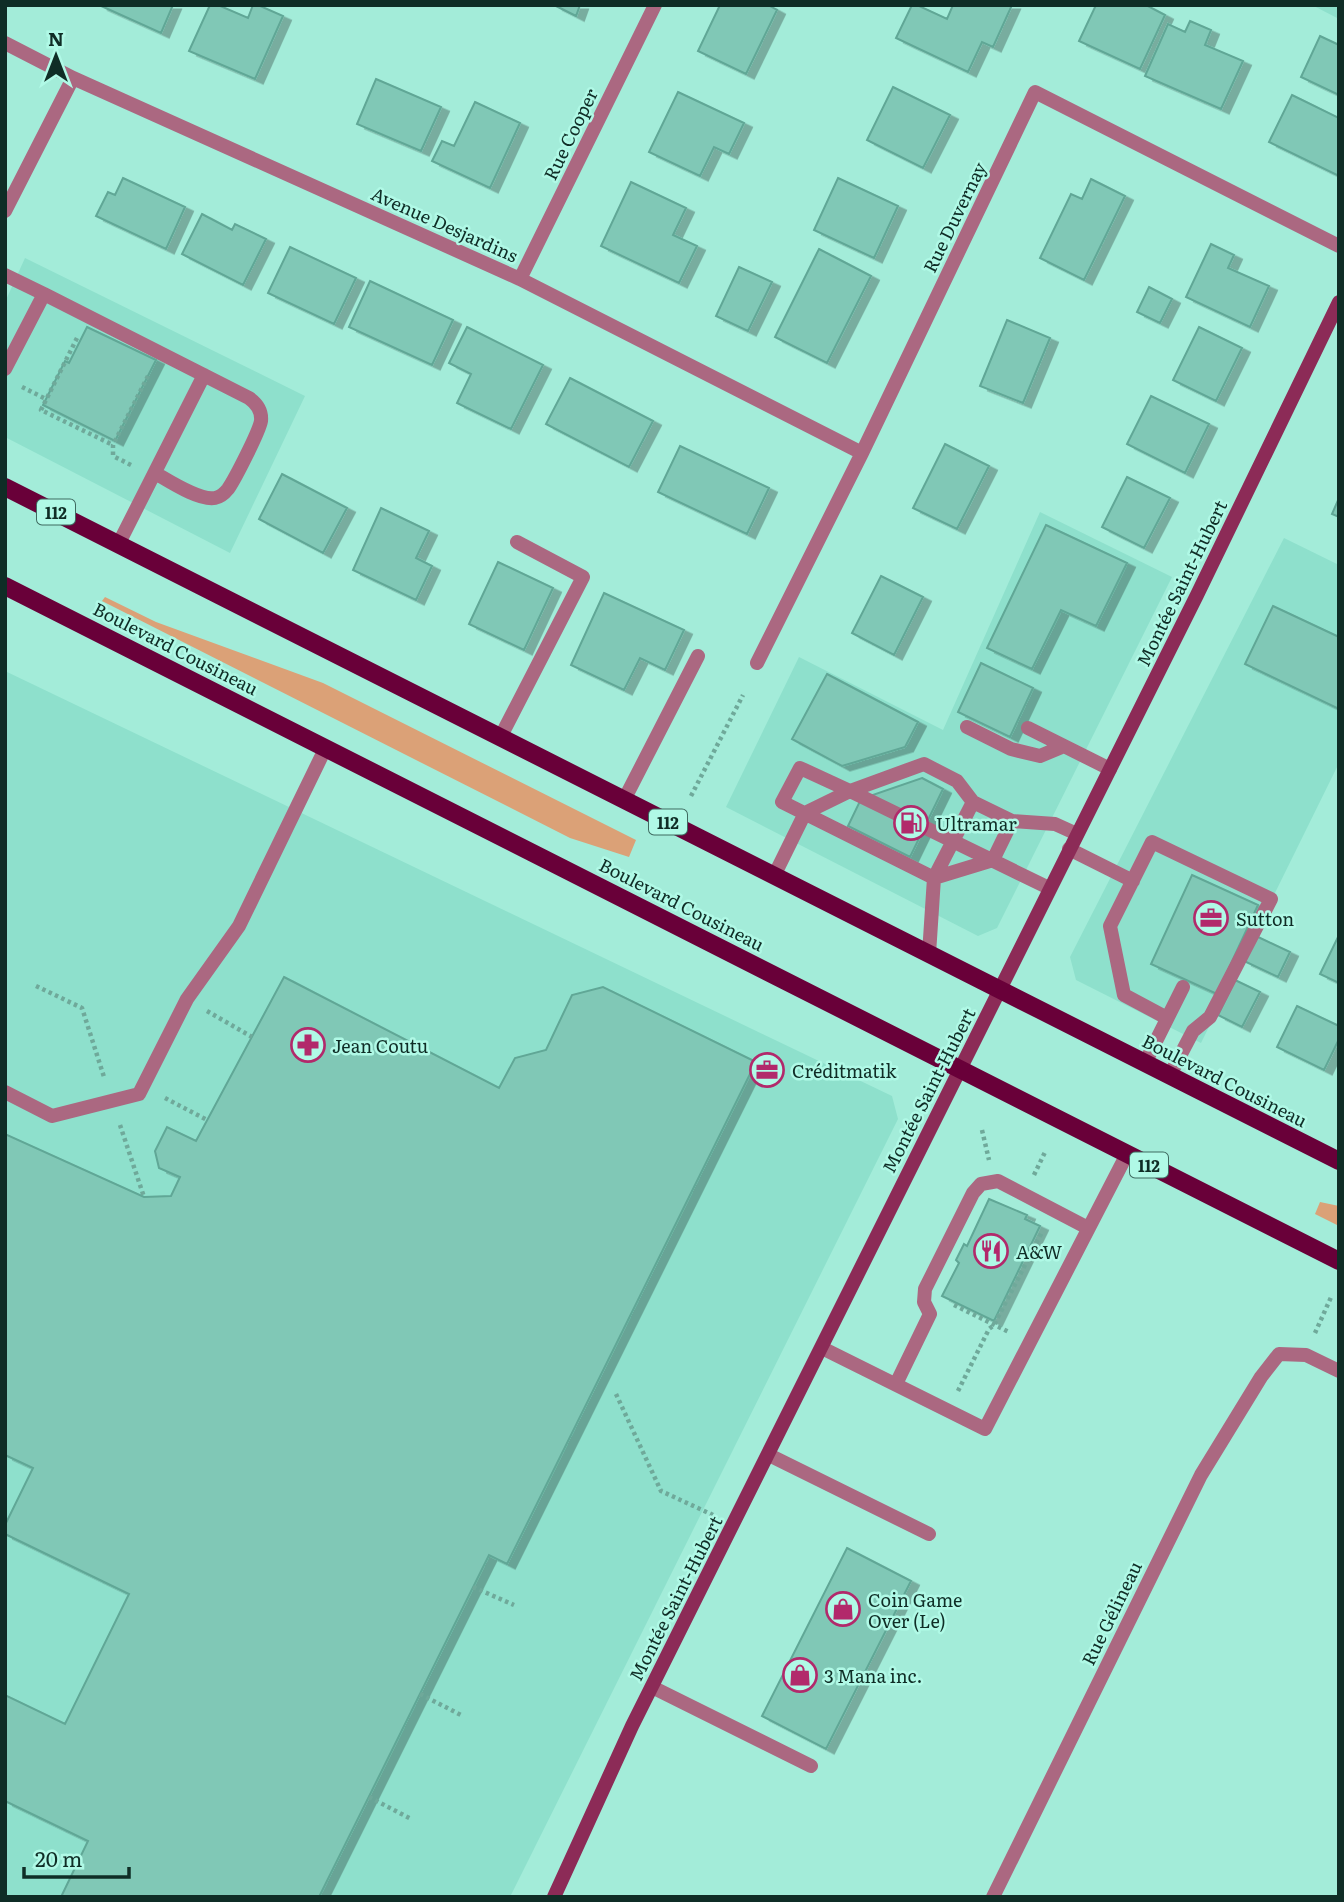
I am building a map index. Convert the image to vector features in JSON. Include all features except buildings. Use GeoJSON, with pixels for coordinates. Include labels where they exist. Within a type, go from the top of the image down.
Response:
{"type":"FeatureCollection","features":[{"type":"Feature","properties":{"kind":"main road","name":"Boulevard Cousineau"},"geometry":{"type":"LineString","coordinates":[[5,487],[1339,1161]]}},
{"type":"Feature","properties":{"kind":"main road","name":"Boulevard Cousineau"},"geometry":{"type":"LineString","coordinates":[[5,586],[1339,1261]]}},
{"type":"Feature","properties":{"kind":"street","name":"Rue Cooper"},"geometry":{"type":"LineString","coordinates":[[520,279],[655,5]]}},
{"type":"Feature","properties":{"kind":"street","name":"Avenue Desjardins"},"geometry":{"type":"LineString","coordinates":[[5,43],[73,78],[520,279],[862,453]]}},
{"type":"Feature","properties":{"kind":"street"},"geometry":{"type":"LineString","coordinates":[[5,211],[73,78]]}},
{"type":"Feature","properties":{"kind":"street","name":"Rue Duvernay"},"geometry":{"type":"LineString","coordinates":[[757,663],[862,453],[1035,92],[1339,246]]}},
{"type":"Feature","properties":{"kind":"street"},"geometry":{"type":"LineString","coordinates":[[5,275],[255,402],[261,414],[259,428],[229,487],[220,497],[198,496],[155,473]]}},
{"type":"Feature","properties":{"kind":"street"},"geometry":{"type":"LineString","coordinates":[[5,369],[44,294]]}},
{"type":"Feature","properties":{"kind":"street","name":"Montée Saint-Hubert"},"geometry":{"type":"LineString","coordinates":[[554,1897],[652,1687],[1049,888],[1198,596],[1339,302]]}},
{"type":"Feature","properties":{"kind":"street"},"geometry":{"type":"LineString","coordinates":[[118,545],[204,374]]}},
{"type":"Feature","properties":{"kind":"street"},"geometry":{"type":"LineString","coordinates":[[501,736],[583,577],[517,542]]}},
{"type":"Feature","properties":{"kind":"street"},"geometry":{"type":"LineString","coordinates":[[624,800],[698,656]]}},
{"type":"Feature","properties":{"kind":"street"},"geometry":{"type":"LineString","coordinates":[[967,727],[1011,749],[1040,756],[1064,746]]}},
{"type":"Feature","properties":{"kind":"street"},"geometry":{"type":"LineString","coordinates":[[1028,728],[1110,769]]}},
{"type":"Feature","properties":{"kind":"street"},"geometry":{"type":"LineString","coordinates":[[5,1092],[52,1116],[139,1094],[187,999],[239,926],[326,747]]}},
{"type":"Feature","properties":{"kind":"street"},"geometry":{"type":"LineString","coordinates":[[774,876],[805,813],[850,791],[924,764],[957,781],[973,802],[1012,821],[1055,824],[1077,834]]}},
{"type":"Feature","properties":{"kind":"street"},"geometry":{"type":"LineString","coordinates":[[1012,821],[993,860],[934,878],[782,802],[800,768],[953,840],[993,860],[1049,888]]}},
{"type":"Feature","properties":{"kind":"street"},"geometry":{"type":"LineString","coordinates":[[929,954],[934,878],[973,802]]}},
{"type":"Feature","properties":{"kind":"street"},"geometry":{"type":"LineString","coordinates":[[1167,1018],[1124,995],[1110,926],[1152,842],[1271,900],[1210,1017],[1193,1031],[1170,1075]]}},
{"type":"Feature","properties":{"kind":"street"},"geometry":{"type":"LineString","coordinates":[[1069,849],[1133,881]]}},
{"type":"Feature","properties":{"kind":"street"},"geometry":{"type":"LineString","coordinates":[[1145,1063],[1183,987]]}},
{"type":"Feature","properties":{"kind":"street"},"geometry":{"type":"LineString","coordinates":[[822,1348],[985,1429],[1127,1154]]}},
{"type":"Feature","properties":{"kind":"street"},"geometry":{"type":"LineString","coordinates":[[896,1384],[930,1314],[924,1302],[925,1289],[981,1184],[998,1181],[1088,1228]]}},
{"type":"Feature","properties":{"kind":"street","name":"Rue Gélineau"},"geometry":{"type":"LineString","coordinates":[[993,1897],[1201,1475],[1261,1377],[1279,1354],[1306,1355],[1339,1371]]}},
{"type":"Feature","properties":{"kind":"street"},"geometry":{"type":"LineString","coordinates":[[769,1455],[929,1534]]}},
{"type":"Feature","properties":{"kind":"street"},"geometry":{"type":"LineString","coordinates":[[652,1687],[811,1766]]}},
{"type":"Feature","properties":{"kind":"path"},"geometry":{"type":"LineString","coordinates":[[82,328],[41,410],[113,445],[155,363]]}},
{"type":"Feature","properties":{"kind":"path"},"geometry":{"type":"LineString","coordinates":[[36,394],[46,399]]}},
{"type":"Feature","properties":{"kind":"path"},"geometry":{"type":"LineString","coordinates":[[691,796],[743,695]]}},
{"type":"Feature","properties":{"kind":"path"},"geometry":{"type":"LineString","coordinates":[[36,986],[82,1008],[144,1197]]}},
{"type":"Feature","properties":{"kind":"path"},"geometry":{"type":"LineString","coordinates":[[187,999],[252,1037]]}},
{"type":"Feature","properties":{"kind":"path"},"geometry":{"type":"LineString","coordinates":[[143,1086],[207,1121]]}},
{"type":"Feature","properties":{"kind":"path"},"geometry":{"type":"LineString","coordinates":[[982,1130],[991,1168]]}},
{"type":"Feature","properties":{"kind":"path"},"geometry":{"type":"LineString","coordinates":[[1030,1183],[1046,1150]]}},
{"type":"Feature","properties":{"kind":"path"},"geometry":{"type":"LineString","coordinates":[[970,1367],[1048,1221]]}},
{"type":"Feature","properties":{"kind":"path"},"geometry":{"type":"LineString","coordinates":[[1313,1337],[1332,1295]]}},
{"type":"Feature","properties":{"kind":"path"},"geometry":{"type":"LineString","coordinates":[[944,1300],[994,1325]]}},
{"type":"Feature","properties":{"kind":"path"},"geometry":{"type":"LineString","coordinates":[[616,1394],[661,1491],[734,1525]]}},
{"type":"Feature","properties":{"kind":"path"},"geometry":{"type":"LineString","coordinates":[[473,1587],[514,1605]]}},
{"type":"Feature","properties":{"kind":"path"},"geometry":{"type":"LineString","coordinates":[[420,1694],[461,1715]]}},
{"type":"Feature","properties":{"kind":"path"},"geometry":{"type":"LineString","coordinates":[[369,1797],[411,1819]]}},
{"type":"Feature","properties":{"kind":"shaded area"},"geometry":{"type":"Polygon","coordinates":[[[1312,5],[1339,5],[1339,19],[1312,5]]]}},
{"type":"Feature","properties":{"kind":"shaded area"},"geometry":{"type":"Polygon","coordinates":[[[25,258],[305,396],[230,553],[5,437],[5,302],[25,258]]]}},
{"type":"Feature","properties":{"kind":"shaded area"},"geometry":{"type":"Polygon","coordinates":[[[1040,512],[1172,577],[997,928],[978,936],[726,807],[799,657],[943,730],[1040,512]]]}},
{"type":"Feature","properties":{"kind":"shaded area"},"geometry":{"type":"Polygon","coordinates":[[[1284,538],[1339,565],[1339,763],[1201,1043],[1076,980],[1070,957],[1284,538]]]}},
{"type":"Feature","properties":{"kind":"shaded area"},"geometry":{"type":"Polygon","coordinates":[[[105,597],[156,622],[323,683],[636,840],[629,857],[570,838],[102,601],[105,597]]]}},
{"type":"Feature","properties":{"kind":"shaded area"},"geometry":{"type":"Polygon","coordinates":[[[5,671],[892,1096],[898,1119],[510,1897],[5,1897],[5,671]]]}},
{"type":"Feature","properties":{"kind":"shaded area"},"geometry":{"type":"Polygon","coordinates":[[[1320,1202],[1339,1206],[1339,1226],[1315,1214],[1320,1202]]]}},
{"type":"Feature","properties":{"kind":"place","name":"Ultramar"},"geometry":{"type":"Point","coordinates":[911,823]}},
{"type":"Feature","properties":{"kind":"place","name":"Sutton"},"geometry":{"type":"Point","coordinates":[1211,918]}},
{"type":"Feature","properties":{"kind":"place","name":"Jean Coutu"},"geometry":{"type":"Point","coordinates":[308,1045]}},
{"type":"Feature","properties":{"kind":"place","name":"Créditmatik"},"geometry":{"type":"Point","coordinates":[767,1070]}},
{"type":"Feature","properties":{"kind":"place","name":"A&W"},"geometry":{"type":"Point","coordinates":[991,1251]}},
{"type":"Feature","properties":{"kind":"place","name":"Coin Game Over (Le)"},"geometry":{"type":"Point","coordinates":[843,1609]}},
{"type":"Feature","properties":{"kind":"place","name":"3 Mana inc."},"geometry":{"type":"Point","coordinates":[800,1675]}}]}
